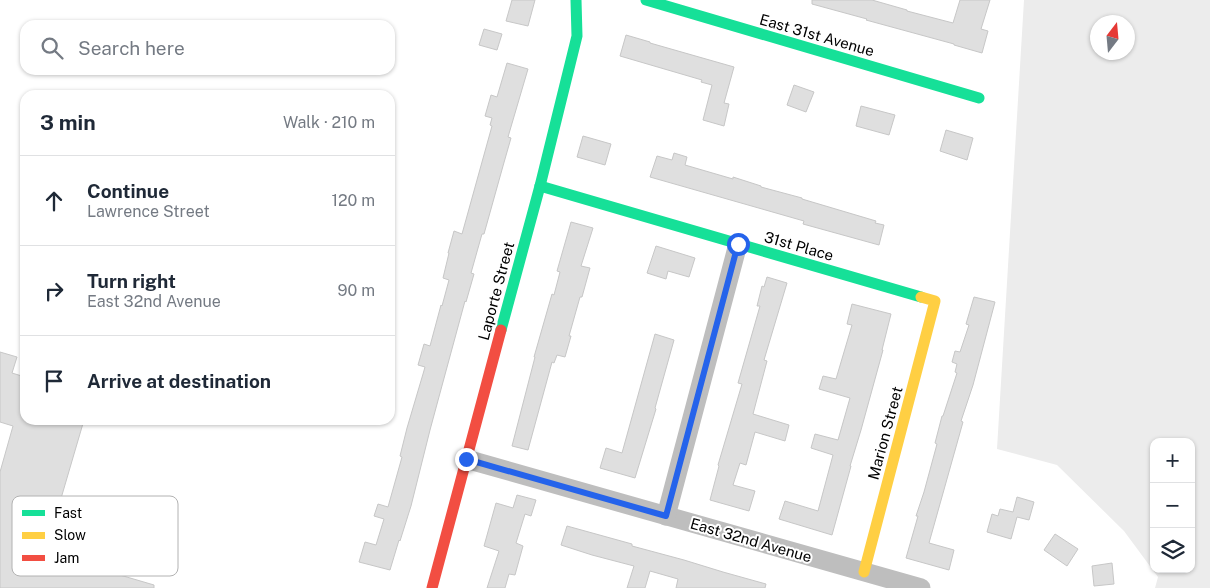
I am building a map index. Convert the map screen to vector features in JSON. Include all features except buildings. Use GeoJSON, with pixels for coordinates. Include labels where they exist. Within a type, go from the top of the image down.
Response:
{"type":"FeatureCollection","features":[{"type":"Feature","properties":{"kind":"street","name":"Laporte Street"},"geometry":{"type":"LineString","coordinates":[[432,588],[540,186],[577,36],[576,0]]}},
{"type":"Feature","properties":{"kind":"street","name":"East 31st Avenue"},"geometry":{"type":"LineString","coordinates":[[646,0],[980,98]]}},
{"type":"Feature","properties":{"kind":"street","name":"31st Place"},"geometry":{"type":"LineString","coordinates":[[540,186],[935,301]]}},
{"type":"Feature","properties":{"kind":"street"},"geometry":{"type":"LineString","coordinates":[[666,516],[738,244]]}},
{"type":"Feature","properties":{"kind":"street","name":"Marion Street"},"geometry":{"type":"LineString","coordinates":[[864,572],[935,301]]}},
{"type":"Feature","properties":{"kind":"street","name":"East 32nd Avenue"},"geometry":{"type":"LineString","coordinates":[[466,459],[921,588]]}},
{"type":"Feature","properties":{"kind":"shaded area"},"geometry":{"type":"Polygon","coordinates":[[[1024,0],[1210,0],[1210,588],[1155,588],[1158,577],[1155,573],[1195,573],[1195,438],[1150,438],[1150,566],[1124,531],[1057,465],[997,449],[1024,0]]]}},
{"type":"Feature","properties":{"kind":"traffic: fast"},"geometry":{"type":"LineString","coordinates":[[501,330],[540,186],[577,36],[576,0]]}},
{"type":"Feature","properties":{"kind":"traffic: fast"},"geometry":{"type":"LineString","coordinates":[[646,0],[979,98]]}},
{"type":"Feature","properties":{"kind":"traffic: fast"},"geometry":{"type":"LineString","coordinates":[[540,186],[921,297]]}},
{"type":"Feature","properties":{"kind":"traffic: slow"},"geometry":{"type":"LineString","coordinates":[[864,572],[935,301],[921,297]]}},
{"type":"Feature","properties":{"kind":"traffic: jam"},"geometry":{"type":"LineString","coordinates":[[432,588],[501,330]]}},
{"type":"Feature","properties":{"kind":"route"},"geometry":{"type":"LineString","coordinates":[[466,459],[666,516],[738,244]]}}]}
